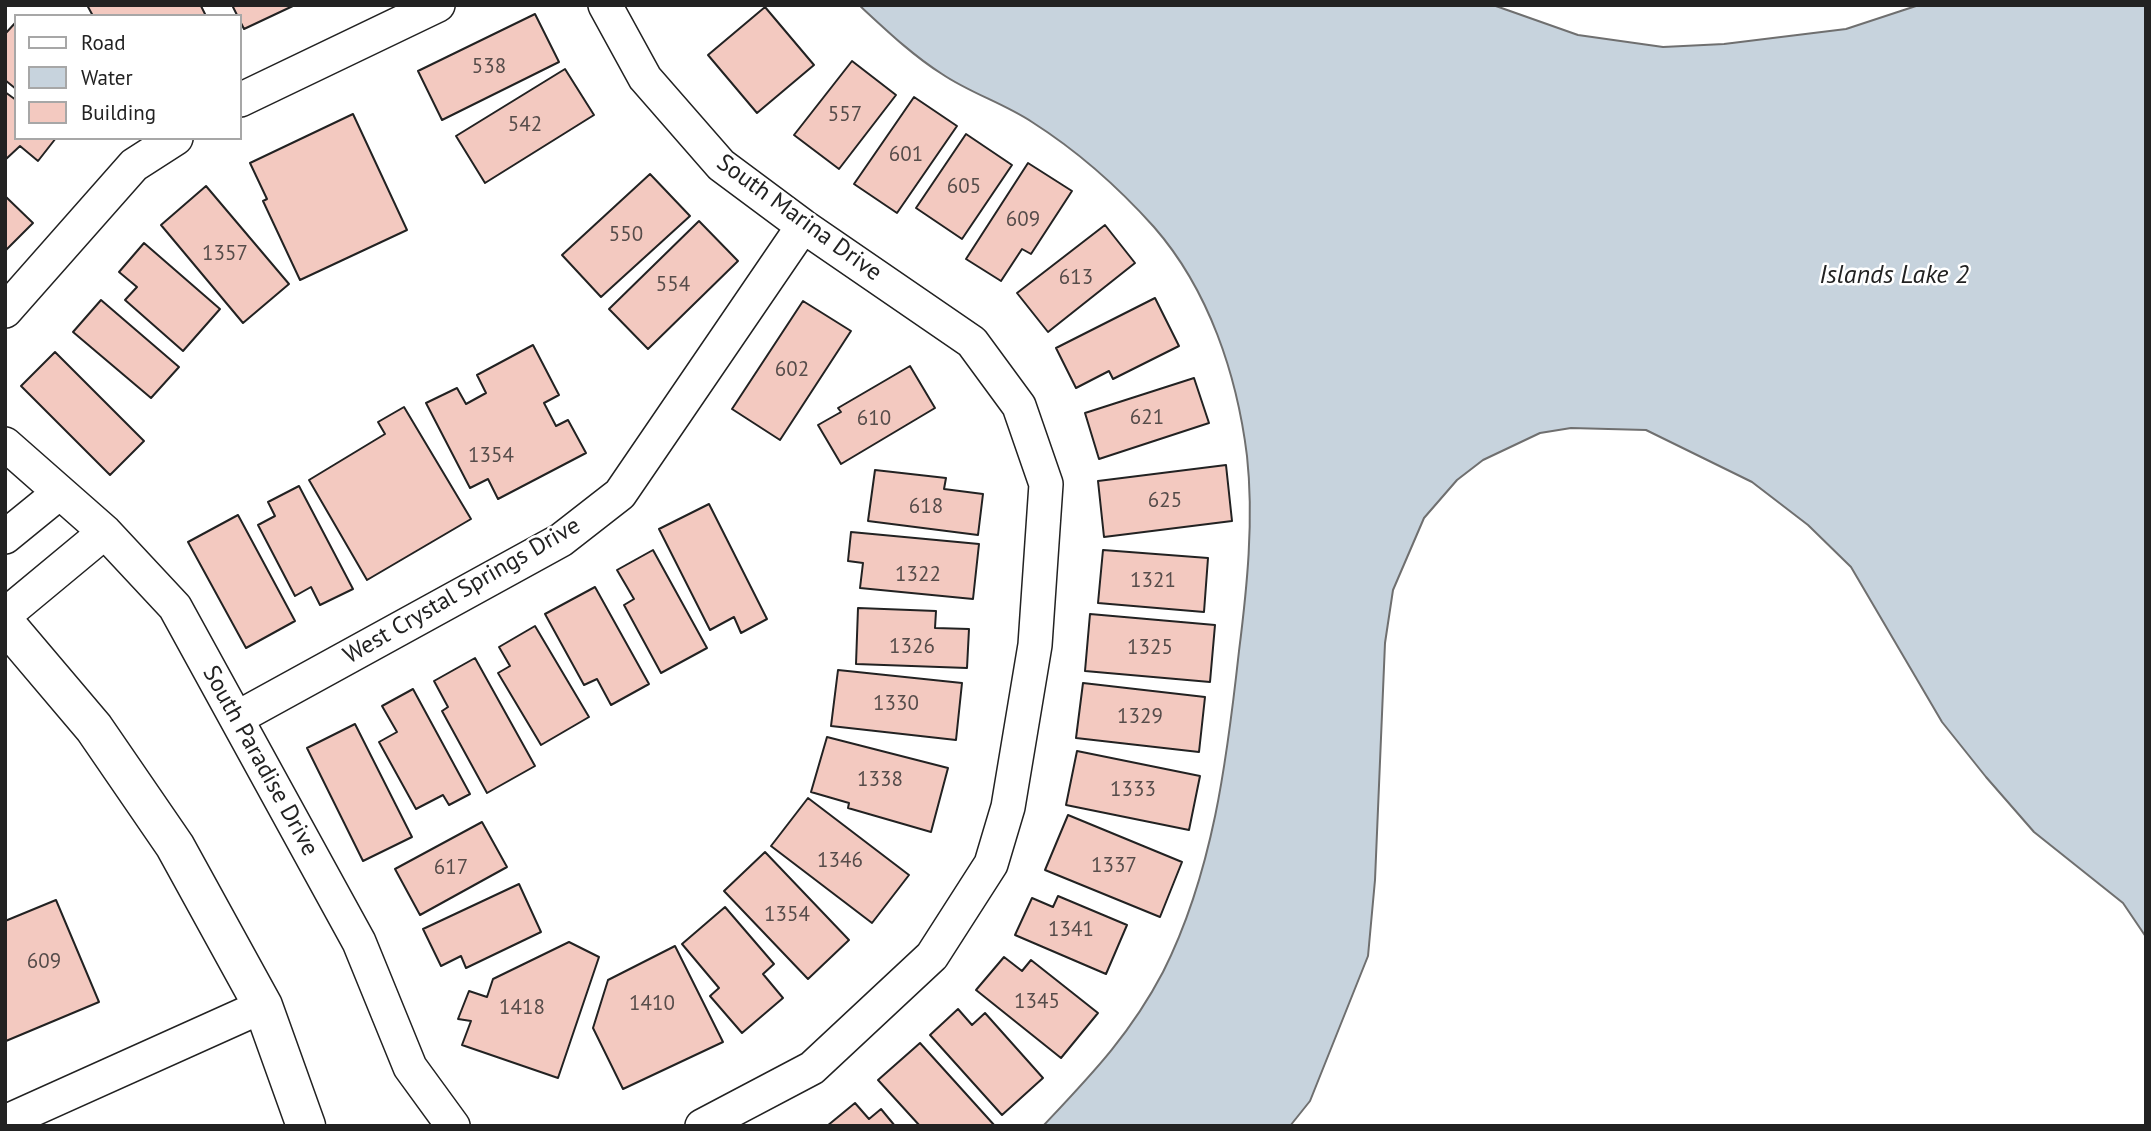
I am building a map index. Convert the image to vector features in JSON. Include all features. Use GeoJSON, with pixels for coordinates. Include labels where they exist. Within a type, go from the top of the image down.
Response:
{"type":"FeatureCollection","features":[{"type":"Feature","properties":{"kind":"street"},"geometry":{"type":"LineString","coordinates":[[242,99],[438,5]]}},
{"type":"Feature","properties":{"kind":"street","name":"South Marina Drive"},"geometry":{"type":"LineString","coordinates":[[605,5],[645,78],[721,165],[803,226],[972,341],[1019,406],[1046,484],[1035,645],[1008,807],[991,864],[932,956],[813,1068],[702,1126]]}},
{"type":"Feature","properties":{"kind":"street"},"geometry":{"type":"LineString","coordinates":[[5,311],[134,165],[173,140]]}},
{"type":"Feature","properties":{"kind":"street","name":"West Crystal Springs Drive"},"geometry":{"type":"LineString","coordinates":[[237,718],[561,540],[621,494],[803,226]]}},
{"type":"Feature","properties":{"kind":"street","name":"South Paradise Drive"},"geometry":{"type":"LineString","coordinates":[[5,444],[105,532],[175,607],[359,942],[410,1067],[452,1125]]}},
{"type":"Feature","properties":{"kind":"street"},"geometry":{"type":"LineString","coordinates":[[5,537],[59,493]]}},
{"type":"Feature","properties":{"kind":"street"},"geometry":{"type":"LineString","coordinates":[[5,615],[105,532]]}},
{"type":"Feature","properties":{"kind":"street"},"geometry":{"type":"LineString","coordinates":[[5,623],[94,728],[175,846],[263,1006],[306,1126]]}},
{"type":"Feature","properties":{"kind":"street"},"geometry":{"type":"LineString","coordinates":[[5,1122],[263,1006]]}},
{"type":"Feature","properties":{"kind":"water","name":"Islands Lake 2"},"geometry":{"type":"Polygon","coordinates":[[[859,5],[1493,5],[1578,35],[1663,47],[1724,44],[1846,29],[1919,5],[2146,5],[2146,937],[2123,903],[2034,832],[1986,777],[1942,722],[1851,567],[1808,525],[1752,482],[1646,430],[1571,428],[1540,433],[1483,460],[1457,480],[1424,518],[1393,590],[1385,643],[1375,880],[1368,956],[1310,1101],[1290,1126],[1043,1126],[1109,1054],[1150,995],[1180,934],[1206,856],[1223,774],[1247,578],[1250,505],[1242,425],[1228,365],[1205,306],[1190,278],[1154,227],[1081,157],[1021,115],[964,87],[931,67],[859,5]]]}},
{"type":"Feature","properties":{"kind":"building"},"geometry":{"type":"Polygon","coordinates":[[[87,5],[204,5],[201,6],[205,14],[92,14],[87,5]]]}},
{"type":"Feature","properties":{"kind":"building"},"geometry":{"type":"Polygon","coordinates":[[[232,5],[295,5],[244,29],[242,14],[236,14],[232,5]]]}},
{"type":"Feature","properties":{"kind":"building"},"geometry":{"type":"Polygon","coordinates":[[[765,7],[814,65],[757,113],[708,55],[765,7]]]}},
{"type":"Feature","properties":{"kind":"building"},"geometry":{"type":"Polygon","coordinates":[[[535,14],[559,62],[442,120],[418,71],[535,14]]]}},
{"type":"Feature","properties":{"kind":"building"},"geometry":{"type":"Polygon","coordinates":[[[14,24],[14,87],[5,80],[5,34],[14,24]]]}},
{"type":"Feature","properties":{"kind":"building"},"geometry":{"type":"Polygon","coordinates":[[[852,61],[896,95],[839,169],[794,135],[852,61]]]}},
{"type":"Feature","properties":{"kind":"building"},"geometry":{"type":"Polygon","coordinates":[[[565,69],[594,115],[485,183],[456,136],[565,69]]]}},
{"type":"Feature","properties":{"kind":"building"},"geometry":{"type":"Polygon","coordinates":[[[5,92],[14,99],[14,140],[54,140],[38,161],[20,146],[5,160],[5,92]]]}},
{"type":"Feature","properties":{"kind":"building"},"geometry":{"type":"Polygon","coordinates":[[[914,97],[957,126],[897,213],[854,184],[914,97]]]}},
{"type":"Feature","properties":{"kind":"building"},"geometry":{"type":"Polygon","coordinates":[[[353,114],[407,230],[300,280],[263,201],[267,199],[250,163],[353,114]]]}},
{"type":"Feature","properties":{"kind":"building"},"geometry":{"type":"Polygon","coordinates":[[[966,134],[1012,165],[962,239],[916,208],[966,134]]]}},
{"type":"Feature","properties":{"kind":"building"},"geometry":{"type":"Polygon","coordinates":[[[1028,163],[1072,191],[1031,254],[1022,249],[1001,281],[966,259],[1028,163]]]}},
{"type":"Feature","properties":{"kind":"building"},"geometry":{"type":"Polygon","coordinates":[[[650,174],[690,216],[601,297],[562,255],[650,174]]]}},
{"type":"Feature","properties":{"kind":"building"},"geometry":{"type":"Polygon","coordinates":[[[206,186],[289,284],[243,323],[161,225],[206,186]]]}},
{"type":"Feature","properties":{"kind":"building"},"geometry":{"type":"Polygon","coordinates":[[[5,196],[33,223],[5,251],[5,196]]]}},
{"type":"Feature","properties":{"kind":"building"},"geometry":{"type":"Polygon","coordinates":[[[699,221],[738,261],[648,349],[609,309],[699,221]]]}},
{"type":"Feature","properties":{"kind":"building"},"geometry":{"type":"Polygon","coordinates":[[[1105,225],[1135,263],[1048,332],[1017,293],[1105,225]]]}},
{"type":"Feature","properties":{"kind":"building"},"geometry":{"type":"Polygon","coordinates":[[[144,243],[220,309],[183,351],[125,300],[137,287],[119,272],[144,243]]]}},
{"type":"Feature","properties":{"kind":"building"},"geometry":{"type":"Polygon","coordinates":[[[1155,298],[1179,346],[1113,379],[1109,371],[1076,388],[1056,348],[1155,298]]]}},
{"type":"Feature","properties":{"kind":"building"},"geometry":{"type":"Polygon","coordinates":[[[101,300],[179,367],[151,398],[73,332],[101,300]]]}},
{"type":"Feature","properties":{"kind":"building"},"geometry":{"type":"Polygon","coordinates":[[[803,301],[851,331],[780,440],[732,409],[803,301]]]}},
{"type":"Feature","properties":{"kind":"building"},"geometry":{"type":"Polygon","coordinates":[[[533,345],[559,395],[544,403],[556,426],[568,420],[586,453],[498,499],[488,479],[470,488],[426,403],[457,388],[466,404],[486,393],[477,375],[533,345]]]}},
{"type":"Feature","properties":{"kind":"building"},"geometry":{"type":"Polygon","coordinates":[[[55,352],[144,441],[110,475],[21,386],[55,352]]]}},
{"type":"Feature","properties":{"kind":"building"},"geometry":{"type":"Polygon","coordinates":[[[910,366],[935,408],[841,464],[818,425],[841,412],[838,408],[910,366]]]}},
{"type":"Feature","properties":{"kind":"building"},"geometry":{"type":"Polygon","coordinates":[[[1194,378],[1209,423],[1099,459],[1085,413],[1194,378]]]}},
{"type":"Feature","properties":{"kind":"building"},"geometry":{"type":"Polygon","coordinates":[[[404,407],[471,519],[367,580],[309,480],[385,434],[378,422],[404,407]]]}},
{"type":"Feature","properties":{"kind":"building"},"geometry":{"type":"Polygon","coordinates":[[[1226,465],[1232,521],[1104,537],[1098,481],[1226,465]]]}},
{"type":"Feature","properties":{"kind":"building"},"geometry":{"type":"Polygon","coordinates":[[[875,470],[946,478],[944,489],[983,494],[978,535],[868,521],[875,470]]]}},
{"type":"Feature","properties":{"kind":"building"},"geometry":{"type":"Polygon","coordinates":[[[299,486],[353,589],[320,605],[311,587],[295,596],[258,525],[275,516],[268,502],[299,486]]]}},
{"type":"Feature","properties":{"kind":"building"},"geometry":{"type":"Polygon","coordinates":[[[709,504],[767,619],[741,633],[734,617],[710,630],[659,529],[709,504]]]}},
{"type":"Feature","properties":{"kind":"building"},"geometry":{"type":"Polygon","coordinates":[[[238,515],[295,621],[246,648],[188,542],[238,515]]]}},
{"type":"Feature","properties":{"kind":"building"},"geometry":{"type":"Polygon","coordinates":[[[851,532],[979,544],[973,599],[860,588],[863,563],[848,561],[851,532]]]}},
{"type":"Feature","properties":{"kind":"building"},"geometry":{"type":"Polygon","coordinates":[[[653,550],[707,648],[661,673],[624,605],[634,599],[617,570],[653,550]]]}},
{"type":"Feature","properties":{"kind":"building"},"geometry":{"type":"Polygon","coordinates":[[[1103,550],[1208,558],[1204,612],[1098,603],[1103,550]]]}},
{"type":"Feature","properties":{"kind":"building"},"geometry":{"type":"Polygon","coordinates":[[[595,587],[649,684],[611,705],[597,679],[584,685],[545,614],[595,587]]]}},
{"type":"Feature","properties":{"kind":"building"},"geometry":{"type":"Polygon","coordinates":[[[858,608],[936,611],[935,628],[969,629],[967,668],[856,664],[858,608]]]}},
{"type":"Feature","properties":{"kind":"building"},"geometry":{"type":"Polygon","coordinates":[[[1090,614],[1215,625],[1210,682],[1085,671],[1090,614]]]}},
{"type":"Feature","properties":{"kind":"building"},"geometry":{"type":"Polygon","coordinates":[[[535,626],[589,717],[541,745],[498,673],[510,666],[499,647],[535,626]]]}},
{"type":"Feature","properties":{"kind":"building"},"geometry":{"type":"Polygon","coordinates":[[[475,658],[535,766],[487,793],[442,711],[448,707],[434,681],[475,658]]]}},
{"type":"Feature","properties":{"kind":"building"},"geometry":{"type":"Polygon","coordinates":[[[838,670],[962,683],[956,740],[831,726],[838,670]]]}},
{"type":"Feature","properties":{"kind":"building"},"geometry":{"type":"Polygon","coordinates":[[[1083,683],[1205,697],[1199,752],[1076,738],[1083,683]]]}},
{"type":"Feature","properties":{"kind":"building"},"geometry":{"type":"Polygon","coordinates":[[[413,689],[470,794],[449,805],[443,795],[416,809],[379,742],[397,732],[382,706],[413,689]]]}},
{"type":"Feature","properties":{"kind":"building"},"geometry":{"type":"Polygon","coordinates":[[[355,724],[412,837],[363,861],[307,748],[355,724]]]}},
{"type":"Feature","properties":{"kind":"building"},"geometry":{"type":"Polygon","coordinates":[[[827,737],[948,768],[931,832],[848,808],[849,803],[811,792],[827,737]]]}},
{"type":"Feature","properties":{"kind":"building"},"geometry":{"type":"Polygon","coordinates":[[[1077,751],[1200,776],[1189,830],[1066,805],[1077,751]]]}},
{"type":"Feature","properties":{"kind":"building"},"geometry":{"type":"Polygon","coordinates":[[[808,798],[909,875],[872,923],[771,846],[808,798]]]}},
{"type":"Feature","properties":{"kind":"building"},"geometry":{"type":"Polygon","coordinates":[[[1068,815],[1182,862],[1160,917],[1045,870],[1068,815]]]}},
{"type":"Feature","properties":{"kind":"building"},"geometry":{"type":"Polygon","coordinates":[[[482,822],[507,867],[420,915],[395,869],[482,822]]]}},
{"type":"Feature","properties":{"kind":"building"},"geometry":{"type":"Polygon","coordinates":[[[765,852],[849,940],[808,979],[724,891],[765,852]]]}},
{"type":"Feature","properties":{"kind":"building"},"geometry":{"type":"Polygon","coordinates":[[[519,884],[541,932],[466,968],[461,956],[441,966],[423,929],[519,884]]]}},
{"type":"Feature","properties":{"kind":"building"},"geometry":{"type":"Polygon","coordinates":[[[1058,896],[1127,925],[1106,974],[1015,935],[1032,898],[1053,907],[1058,896]]]}},
{"type":"Feature","properties":{"kind":"building"},"geometry":{"type":"Polygon","coordinates":[[[56,900],[99,1002],[6,1041],[5,921],[56,900]]]}},
{"type":"Feature","properties":{"kind":"building"},"geometry":{"type":"Polygon","coordinates":[[[725,907],[774,964],[763,974],[783,998],[742,1033],[710,996],[719,988],[682,944],[725,907]]]}},
{"type":"Feature","properties":{"kind":"building"},"geometry":{"type":"Polygon","coordinates":[[[569,942],[599,957],[558,1078],[462,1045],[471,1021],[458,1019],[469,991],[487,997],[493,979],[569,942]]]}},
{"type":"Feature","properties":{"kind":"building"},"geometry":{"type":"Polygon","coordinates":[[[675,946],[723,1042],[623,1089],[593,1028],[608,980],[675,946]]]}},
{"type":"Feature","properties":{"kind":"building"},"geometry":{"type":"Polygon","coordinates":[[[1004,957],[1022,971],[1031,960],[1098,1013],[1061,1058],[976,990],[1004,957]]]}},
{"type":"Feature","properties":{"kind":"building"},"geometry":{"type":"Polygon","coordinates":[[[958,1009],[972,1025],[985,1013],[1043,1078],[1002,1115],[930,1035],[958,1009]]]}},
{"type":"Feature","properties":{"kind":"building"},"geometry":{"type":"Polygon","coordinates":[[[920,1043],[995,1126],[920,1126],[878,1080],[920,1043]]]}},
{"type":"Feature","properties":{"kind":"building"},"geometry":{"type":"Polygon","coordinates":[[[855,1103],[869,1119],[881,1109],[895,1126],[827,1126],[855,1103]]]}}]}
